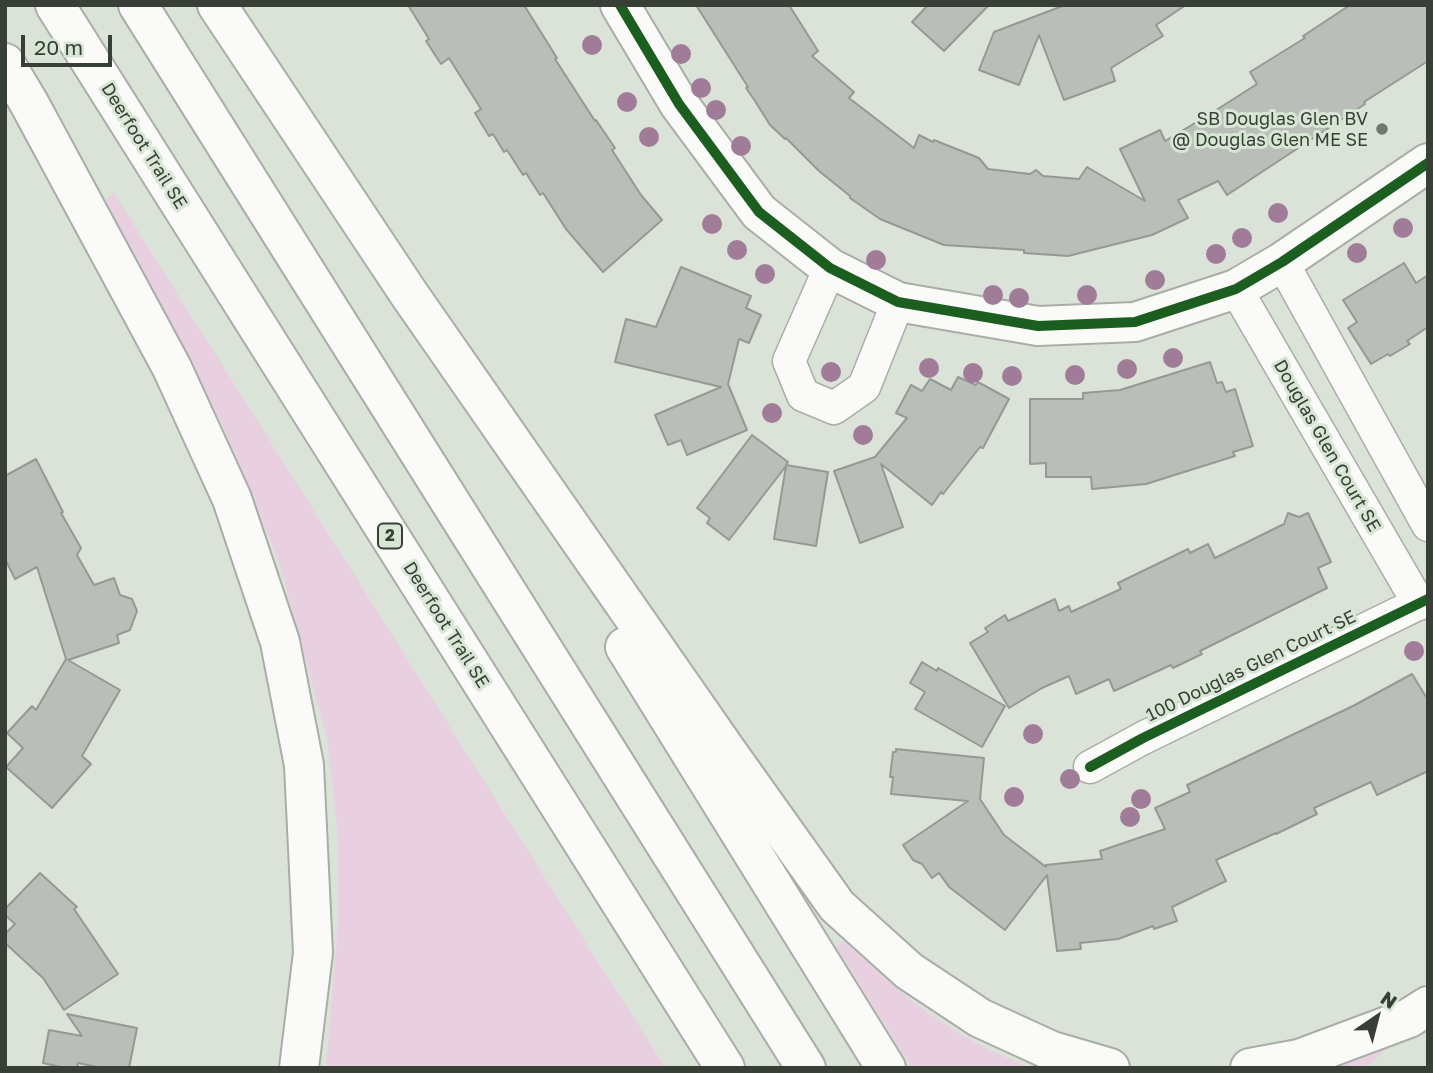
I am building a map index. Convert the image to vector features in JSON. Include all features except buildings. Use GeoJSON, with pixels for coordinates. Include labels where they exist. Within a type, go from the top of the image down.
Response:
{"type":"FeatureCollection","features":[{"type":"Feature","properties":{"kind":"main road","name":"Deerfoot Trail SE"},"geometry":{"type":"LineString","coordinates":[[55,5],[725,1068]]}},
{"type":"Feature","properties":{"kind":"main road"},"geometry":{"type":"LineString","coordinates":[[138,5],[806,1068]]}},
{"type":"Feature","properties":{"kind":"main road"},"geometry":{"type":"LineString","coordinates":[[217,5],[409,294],[836,906],[909,971],[980,1018],[1052,1051],[1110,1068]]}},
{"type":"Feature","properties":{"kind":"main road"},"geometry":{"type":"LineString","coordinates":[[620,5],[680,104],[759,212],[830,268],[898,302],[1038,326],[1135,322],[1236,289],[1282,262],[1428,163]]}},
{"type":"Feature","properties":{"kind":"main road"},"geometry":{"type":"LineString","coordinates":[[5,64],[29,103],[172,368],[232,499],[280,642],[304,765],[313,953],[299,1068]]}},
{"type":"Feature","properties":{"kind":"main road"},"geometry":{"type":"LineString","coordinates":[[409,294],[886,1068]]}},
{"type":"Feature","properties":{"kind":"main road"},"geometry":{"type":"LineString","coordinates":[[1250,1068],[1299,1059],[1409,1018],[1428,1006]]}},
{"type":"Feature","properties":{"kind":"street"},"geometry":{"type":"LineString","coordinates":[[1282,262],[1428,525]]}},
{"type":"Feature","properties":{"kind":"street"},"geometry":{"type":"LineString","coordinates":[[830,268],[789,361],[803,395],[834,408],[864,387],[898,302]]}},
{"type":"Feature","properties":{"kind":"street","name":"Douglas Glen Court SE"},"geometry":{"type":"LineString","coordinates":[[1236,289],[1423,601]]}},
{"type":"Feature","properties":{"kind":"street","name":"100 Douglas Glen Court SE"},"geometry":{"type":"LineString","coordinates":[[1090,767],[1143,738],[1423,601]]}},
{"type":"Feature","properties":{"kind":"shaded area"},"geometry":{"type":"Polygon","coordinates":[[[114,193],[666,1068],[326,1068],[338,925],[338,837],[327,738],[279,562],[223,427],[104,200],[114,193]]]}},
{"type":"Feature","properties":{"kind":"shaded area"},"geometry":{"type":"Polygon","coordinates":[[[846,940],[888,981],[931,1015],[979,1044],[1032,1068],[912,1068],[836,947],[846,940]]]}},
{"type":"Feature","properties":{"kind":"shaded area"},"geometry":{"type":"Polygon","coordinates":[[[1397,1041],[1365,1068],[1322,1068],[1397,1041]]]}},
{"type":"Feature","properties":{"kind":"cycle path"},"geometry":{"type":"LineString","coordinates":[[620,5],[679,104],[759,212],[830,268],[898,302],[1038,326],[1135,322],[1236,289],[1282,262],[1428,163]]}},
{"type":"Feature","properties":{"kind":"cycle path"},"geometry":{"type":"LineString","coordinates":[[1090,767],[1143,738],[1428,599]]}},
{"type":"Feature","properties":{"kind":"place","name":"SB Douglas Glen BV @ Douglas Glen ME SE"},"geometry":{"type":"Point","coordinates":[1382,129]}}]}
